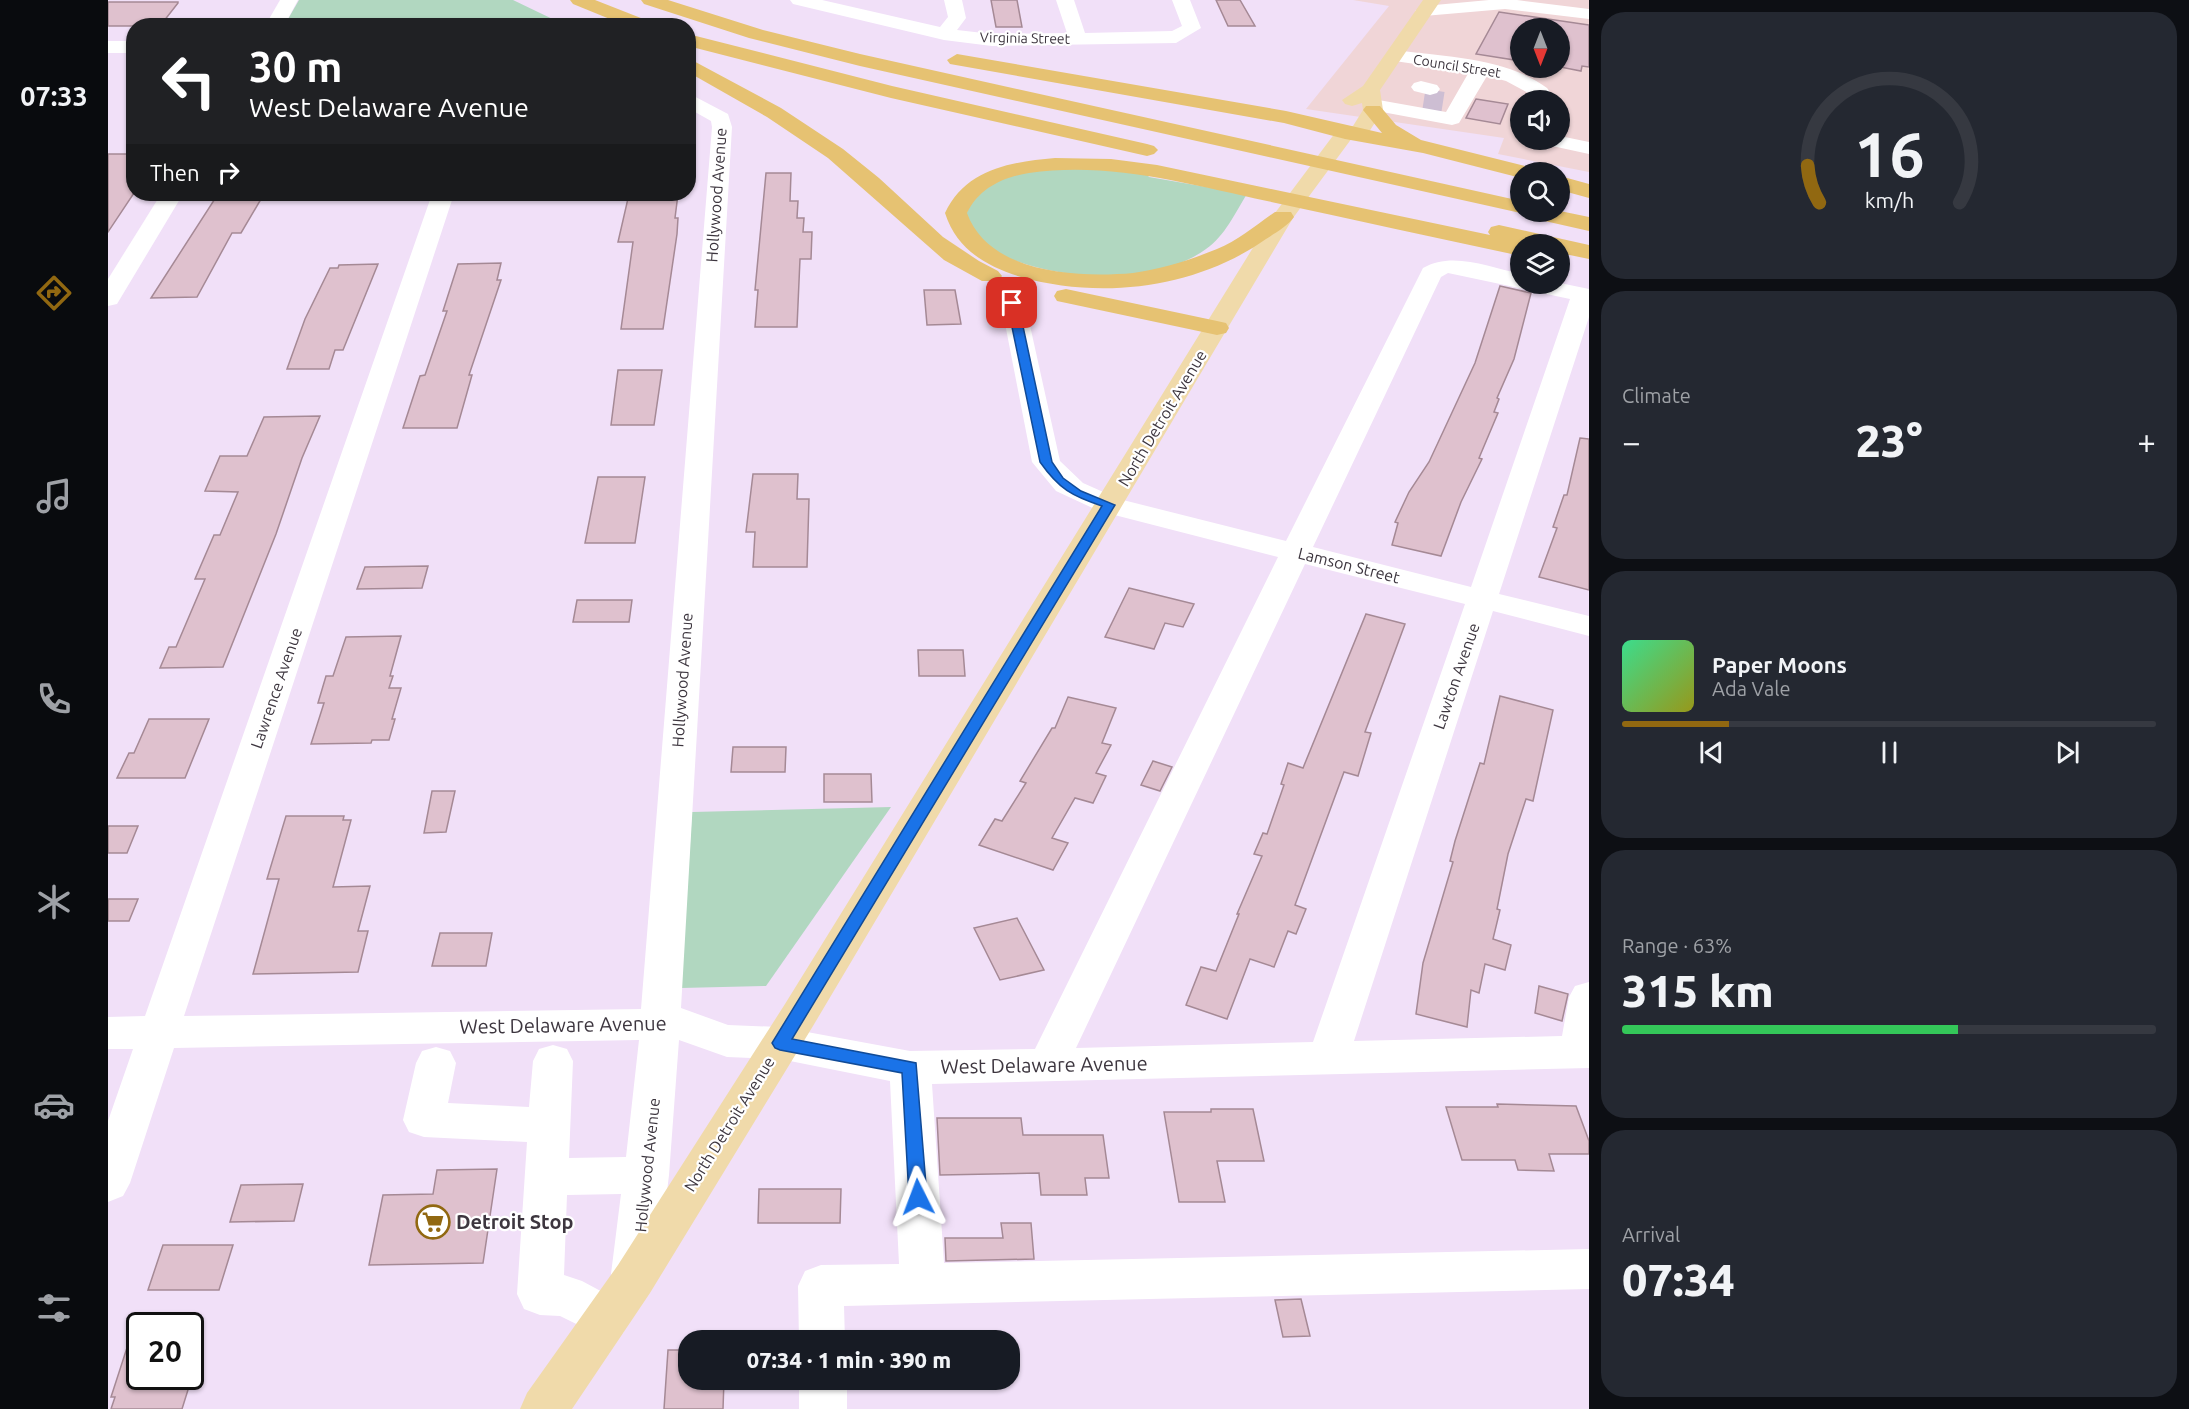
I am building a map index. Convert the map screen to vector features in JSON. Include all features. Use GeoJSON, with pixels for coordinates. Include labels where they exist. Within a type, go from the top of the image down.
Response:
{"type":"FeatureCollection","features":[{"type":"Feature","properties":{"kind":"highway"},"geometry":{"type":"LineString","coordinates":[[650,0],[756,34],[860,60],[1510,206]]}},
{"type":"Feature","properties":{"kind":"highway"},"geometry":{"type":"LineString","coordinates":[[686,0],[763,23],[916,53]]}},
{"type":"Feature","properties":{"kind":"highway"},"geometry":{"type":"LineString","coordinates":[[572,2],[596,18]]}},
{"type":"Feature","properties":{"kind":"highway"},"geometry":{"type":"LineString","coordinates":[[572,2],[620,18]]}},
{"type":"Feature","properties":{"kind":"highway"},"geometry":{"type":"LineString","coordinates":[[696,42],[891,92],[1510,234]]}},
{"type":"Feature","properties":{"kind":"highway"},"geometry":{"type":"LineString","coordinates":[[940,57],[1286,117],[1345,133],[1424,147],[1510,169]]}},
{"type":"Feature","properties":{"kind":"highway"},"geometry":{"type":"LineString","coordinates":[[696,68],[763,105],[831,150],[858,171],[944,250],[967,266],[1000,280],[1221,321]]}},
{"type":"Feature","properties":{"kind":"highway"},"geometry":{"type":"LineString","coordinates":[[1372,102],[1389,129],[1424,147]]}},
{"type":"Feature","properties":{"kind":"highway"},"geometry":{"type":"LineString","coordinates":[[1221,321],[995,260],[971,243],[960,228],[956,213],[964,196],[989,178],[1032,166],[1072,163],[1130,166],[1510,247]]}},
{"type":"Feature","properties":{"kind":"highway"},"geometry":{"type":"LineString","coordinates":[[1570,186],[1589,191]]}},
{"type":"Feature","properties":{"kind":"highway"},"geometry":{"type":"LineString","coordinates":[[1059,279],[1103,282],[1135,281],[1163,275],[1232,251],[1283,217]]}},
{"type":"Feature","properties":{"kind":"highway"},"geometry":{"type":"LineString","coordinates":[[1570,220],[1589,224]]}},
{"type":"Feature","properties":{"kind":"highway"},"geometry":{"type":"LineString","coordinates":[[1570,248],[1589,252]]}},
{"type":"Feature","properties":{"kind":"highway"},"geometry":{"type":"LineString","coordinates":[[1570,259],[1589,264]]}},
{"type":"Feature","properties":{"kind":"main road","name":"North Detroit Avenue"},"geometry":{"type":"LineString","coordinates":[[544,1409],[634,1279],[1283,217],[1345,133],[1360,131],[1390,63],[1426,3]]}},
{"type":"Feature","properties":{"kind":"street"},"geometry":{"type":"LineString","coordinates":[[279,18],[289,0]]}},
{"type":"Feature","properties":{"kind":"street","name":"Virginia Street"},"geometry":{"type":"LineString","coordinates":[[799,0],[944,34],[992,40],[1161,38],[1184,34],[1192,28],[1181,0]]}},
{"type":"Feature","properties":{"kind":"street"},"geometry":{"type":"LineString","coordinates":[[944,34],[957,18],[953,0]]}},
{"type":"Feature","properties":{"kind":"street"},"geometry":{"type":"LineString","coordinates":[[1065,0],[1078,39]]}},
{"type":"Feature","properties":{"kind":"street"},"geometry":{"type":"LineString","coordinates":[[1426,3],[1483,3],[1582,8]]}},
{"type":"Feature","properties":{"kind":"street"},"geometry":{"type":"LineString","coordinates":[[108,47],[126,47]]}},
{"type":"Feature","properties":{"kind":"street"},"geometry":{"type":"LineString","coordinates":[[1390,63],[1441,93]]}},
{"type":"Feature","properties":{"kind":"street","name":"Council Street"},"geometry":{"type":"LineString","coordinates":[[1390,63],[1441,93],[1513,76],[1530,83],[1538,90]]}},
{"type":"Feature","properties":{"kind":"street"},"geometry":{"type":"LineString","coordinates":[[1372,102],[1441,93]]}},
{"type":"Feature","properties":{"kind":"street","name":"Hollywood Avenue"},"geometry":{"type":"LineString","coordinates":[[634,1279],[657,1067],[658,1024],[722,127],[721,118],[696,104]]}},
{"type":"Feature","properties":{"kind":"street"},"geometry":{"type":"LineString","coordinates":[[1570,144],[1589,148]]}},
{"type":"Feature","properties":{"kind":"street"},"geometry":{"type":"LineString","coordinates":[[108,299],[168,201]]}},
{"type":"Feature","properties":{"kind":"street","name":"Lawrence Avenue"},"geometry":{"type":"LineString","coordinates":[[108,1183],[441,201]]}},
{"type":"Feature","properties":{"kind":"street"},"geometry":{"type":"LineString","coordinates":[[1047,1065],[1298,552],[1431,273],[1443,266],[1452,266],[1510,279]]}},
{"type":"Feature","properties":{"kind":"street"},"geometry":{"type":"LineString","coordinates":[[1570,292],[1586,296]]}},
{"type":"Feature","properties":{"kind":"street","name":"Lawton Avenue"},"geometry":{"type":"LineString","coordinates":[[1328,1058],[1586,296]]}},
{"type":"Feature","properties":{"kind":"street","name":"Lamson Street"},"geometry":{"type":"LineString","coordinates":[[1012,303],[1046,462],[1059,480],[1077,494],[1109,505],[1589,626]]}},
{"type":"Feature","properties":{"kind":"street"},"geometry":{"type":"LineString","coordinates":[[1584,1052],[1589,997]]}},
{"type":"Feature","properties":{"kind":"street","name":"West Delaware Avenue"},"geometry":{"type":"LineString","coordinates":[[108,1033],[160,1032],[439,1052],[555,1051],[658,1024],[680,1024],[727,1041],[780,1043],[910,1068],[1584,1052]]}},
{"type":"Feature","properties":{"kind":"street"},"geometry":{"type":"LineString","coordinates":[[555,1051],[540,1294],[566,1296],[607,1318]]}},
{"type":"Feature","properties":{"kind":"street"},"geometry":{"type":"LineString","coordinates":[[439,1052],[424,1120],[549,1125]]}},
{"type":"Feature","properties":{"kind":"street"},"geometry":{"type":"LineString","coordinates":[[910,1068],[922,1284]]}},
{"type":"Feature","properties":{"kind":"street"},"geometry":{"type":"LineString","coordinates":[[546,1177],[647,1175]]}},
{"type":"Feature","properties":{"kind":"street"},"geometry":{"type":"LineString","coordinates":[[822,1330],[822,1286],[1589,1269]]}},
{"type":"Feature","properties":{"kind":"street"},"geometry":{"type":"LineString","coordinates":[[823,1390],[823,1409]]}},
{"type":"Feature","properties":{"kind":"shaded area"},"geometry":{"type":"Polygon","coordinates":[[[1353,0],[1589,0],[1589,172],[1570,168],[1570,162],[1538,162],[1498,154],[1504,138],[1306,109],[1389,6],[1353,0]]]}},
{"type":"Feature","properties":{"kind":"green space"},"geometry":{"type":"Polygon","coordinates":[[[299,0],[513,0],[550,18],[289,18],[299,0]]]}},
{"type":"Feature","properties":{"kind":"green space"},"geometry":{"type":"Polygon","coordinates":[[[1075,166],[1146,173],[1149,177],[1247,194],[1213,244],[1185,261],[1139,274],[1090,276],[1065,273],[999,255],[979,241],[966,216],[972,197],[980,189],[991,182],[1019,173],[1075,166]]]}},
{"type":"Feature","properties":{"kind":"green space"},"geometry":{"type":"Polygon","coordinates":[[[891,807],[766,986],[681,988],[692,812],[891,807]]]}},
{"type":"Feature","properties":{"kind":"building"},"geometry":{"type":"Polygon","coordinates":[[[991,0],[1017,0],[1022,27],[996,27],[991,0]]]}},
{"type":"Feature","properties":{"kind":"building"},"geometry":{"type":"Polygon","coordinates":[[[1216,0],[1240,0],[1255,26],[1228,26],[1216,0]]]}},
{"type":"Feature","properties":{"kind":"building"},"geometry":{"type":"Polygon","coordinates":[[[108,2],[178,2],[166,18],[126,18],[126,26],[108,26],[108,2]]]}},
{"type":"Feature","properties":{"kind":"building"},"geometry":{"type":"Polygon","coordinates":[[[1499,12],[1541,18],[1510,18],[1510,59],[1476,54],[1499,12]]]}},
{"type":"Feature","properties":{"kind":"building"},"geometry":{"type":"Polygon","coordinates":[[[1570,22],[1589,25],[1589,67],[1582,66],[1581,71],[1570,69],[1570,22]]]}},
{"type":"Feature","properties":{"kind":"building"},"geometry":{"type":"Polygon","coordinates":[[[1476,99],[1508,104],[1500,124],[1466,118],[1476,99]]]}},
{"type":"Feature","properties":{"kind":"building"},"geometry":{"type":"Polygon","coordinates":[[[108,154],[126,154],[126,201],[129,201],[108,232],[108,154]]]}},
{"type":"Feature","properties":{"kind":"building"},"geometry":{"type":"Polygon","coordinates":[[[766,173],[791,173],[790,201],[798,201],[797,218],[804,218],[803,232],[812,232],[811,259],[800,259],[797,327],[755,327],[758,290],[755,290],[766,173]]]}},
{"type":"Feature","properties":{"kind":"building"},"geometry":{"type":"Polygon","coordinates":[[[213,201],[260,201],[241,233],[232,233],[197,297],[151,298],[213,201]]]}},
{"type":"Feature","properties":{"kind":"building"},"geometry":{"type":"Polygon","coordinates":[[[627,201],[677,201],[675,218],[678,218],[677,234],[663,329],[621,329],[633,242],[618,242],[627,201]]]}},
{"type":"Feature","properties":{"kind":"building"},"geometry":{"type":"Polygon","coordinates":[[[501,263],[497,280],[501,280],[469,375],[472,375],[457,428],[403,428],[420,376],[425,375],[447,311],[443,311],[458,264],[501,263]]]}},
{"type":"Feature","properties":{"kind":"building"},"geometry":{"type":"Polygon","coordinates":[[[378,264],[343,350],[335,350],[329,369],[287,369],[305,319],[330,268],[338,268],[339,265],[378,264]]]}},
{"type":"Feature","properties":{"kind":"building"},"geometry":{"type":"Polygon","coordinates":[[[1500,286],[1510,288],[1510,294],[1531,294],[1514,359],[1497,398],[1499,399],[1494,412],[1498,413],[1479,458],[1482,459],[1461,502],[1441,556],[1392,545],[1398,523],[1395,522],[1409,492],[1429,462],[1475,363],[1500,286]]]}},
{"type":"Feature","properties":{"kind":"building"},"geometry":{"type":"Polygon","coordinates":[[[924,290],[955,290],[961,324],[927,325],[924,290]]]}},
{"type":"Feature","properties":{"kind":"building"},"geometry":{"type":"Polygon","coordinates":[[[618,370],[662,370],[654,425],[611,425],[618,370]]]}},
{"type":"Feature","properties":{"kind":"building"},"geometry":{"type":"Polygon","coordinates":[[[320,416],[223,667],[160,668],[169,647],[176,647],[205,579],[195,579],[214,535],[220,535],[238,492],[205,491],[220,456],[247,456],[264,417],[320,416]]]}},
{"type":"Feature","properties":{"kind":"building"},"geometry":{"type":"Polygon","coordinates":[[[1580,438],[1589,439],[1589,590],[1539,577],[1557,528],[1553,527],[1564,495],[1567,495],[1580,438]]]}},
{"type":"Feature","properties":{"kind":"building"},"geometry":{"type":"Polygon","coordinates":[[[753,474],[798,474],[797,499],[809,499],[807,567],[753,567],[755,532],[746,532],[753,474]]]}},
{"type":"Feature","properties":{"kind":"building"},"geometry":{"type":"Polygon","coordinates":[[[598,477],[645,477],[635,543],[585,543],[598,477]]]}},
{"type":"Feature","properties":{"kind":"building"},"geometry":{"type":"Polygon","coordinates":[[[428,566],[422,588],[357,589],[365,567],[428,566]]]}},
{"type":"Feature","properties":{"kind":"building"},"geometry":{"type":"Polygon","coordinates":[[[1129,588],[1194,604],[1183,627],[1165,623],[1154,649],[1105,637],[1129,588]]]}},
{"type":"Feature","properties":{"kind":"building"},"geometry":{"type":"Polygon","coordinates":[[[577,600],[632,600],[629,622],[573,622],[577,600]]]}},
{"type":"Feature","properties":{"kind":"building"},"geometry":{"type":"Polygon","coordinates":[[[1366,614],[1405,624],[1365,732],[1371,733],[1358,776],[1344,772],[1295,905],[1306,909],[1296,934],[1288,931],[1274,967],[1250,959],[1227,1019],[1186,1005],[1201,967],[1216,971],[1262,856],[1254,854],[1263,833],[1267,834],[1284,785],[1281,784],[1288,763],[1303,768],[1366,614]]]}},
{"type":"Feature","properties":{"kind":"building"},"geometry":{"type":"Polygon","coordinates":[[[401,636],[390,676],[393,676],[389,688],[401,688],[389,740],[372,740],[371,743],[311,744],[324,703],[318,703],[326,676],[333,676],[346,637],[401,636]]]}},
{"type":"Feature","properties":{"kind":"building"},"geometry":{"type":"Polygon","coordinates":[[[918,650],[963,650],[965,676],[919,676],[918,650]]]}},
{"type":"Feature","properties":{"kind":"building"},"geometry":{"type":"Polygon","coordinates":[[[1500,696],[1553,710],[1533,801],[1526,799],[1508,854],[1497,909],[1500,910],[1493,939],[1511,945],[1505,970],[1485,964],[1479,993],[1471,990],[1467,1027],[1416,1014],[1423,963],[1453,862],[1450,861],[1455,841],[1480,763],[1484,764],[1500,696]]]}},
{"type":"Feature","properties":{"kind":"building"},"geometry":{"type":"Polygon","coordinates":[[[1068,697],[1116,708],[1102,743],[1111,745],[1096,773],[1106,776],[1093,803],[1075,798],[1052,838],[1068,843],[1053,870],[979,845],[995,819],[1002,821],[1026,783],[1020,781],[1052,728],[1055,728],[1068,697]]]}},
{"type":"Feature","properties":{"kind":"building"},"geometry":{"type":"Polygon","coordinates":[[[149,719],[209,719],[185,778],[117,778],[129,753],[134,753],[149,719]]]}},
{"type":"Feature","properties":{"kind":"building"},"geometry":{"type":"Polygon","coordinates":[[[733,747],[786,747],[785,772],[731,772],[733,747]]]}},
{"type":"Feature","properties":{"kind":"building"},"geometry":{"type":"Polygon","coordinates":[[[1153,761],[1172,767],[1160,791],[1141,785],[1153,761]]]}},
{"type":"Feature","properties":{"kind":"building"},"geometry":{"type":"Polygon","coordinates":[[[824,774],[871,774],[872,802],[824,802],[824,774]]]}},
{"type":"Feature","properties":{"kind":"building"},"geometry":{"type":"Polygon","coordinates":[[[432,791],[455,791],[446,832],[424,833],[432,791]]]}},
{"type":"Feature","properties":{"kind":"building"},"geometry":{"type":"Polygon","coordinates":[[[286,816],[344,816],[343,820],[351,820],[333,887],[370,886],[358,931],[368,931],[358,972],[253,974],[279,879],[267,879],[286,816]]]}},
{"type":"Feature","properties":{"kind":"building"},"geometry":{"type":"Polygon","coordinates":[[[108,826],[138,826],[127,853],[108,853],[108,826]]]}},
{"type":"Feature","properties":{"kind":"building"},"geometry":{"type":"Polygon","coordinates":[[[108,899],[138,899],[129,921],[108,921],[108,899]]]}},
{"type":"Feature","properties":{"kind":"building"},"geometry":{"type":"Polygon","coordinates":[[[1017,918],[1044,970],[1000,980],[974,928],[1017,918]]]}},
{"type":"Feature","properties":{"kind":"building"},"geometry":{"type":"Polygon","coordinates":[[[440,933],[492,933],[486,966],[432,966],[440,933]]]}},
{"type":"Feature","properties":{"kind":"building"},"geometry":{"type":"Polygon","coordinates":[[[1539,986],[1568,994],[1562,1021],[1535,1013],[1539,986]]]}},
{"type":"Feature","properties":{"kind":"building"},"geometry":{"type":"Polygon","coordinates":[[[1497,1104],[1576,1106],[1589,1141],[1589,1154],[1549,1154],[1554,1171],[1518,1170],[1515,1160],[1462,1160],[1446,1107],[1498,1107],[1497,1104]]]}},
{"type":"Feature","properties":{"kind":"building"},"geometry":{"type":"Polygon","coordinates":[[[1211,1109],[1253,1109],[1264,1161],[1217,1161],[1225,1202],[1179,1202],[1164,1112],[1211,1112],[1211,1109]]]}},
{"type":"Feature","properties":{"kind":"building"},"geometry":{"type":"Polygon","coordinates":[[[937,1118],[1021,1118],[1023,1135],[1103,1135],[1109,1178],[1085,1178],[1087,1195],[1041,1195],[1039,1173],[940,1175],[937,1118]]]}},
{"type":"Feature","properties":{"kind":"building"},"geometry":{"type":"Polygon","coordinates":[[[497,1169],[483,1263],[369,1265],[383,1195],[433,1194],[437,1170],[497,1169]]]}},
{"type":"Feature","properties":{"kind":"building"},"geometry":{"type":"Polygon","coordinates":[[[303,1184],[294,1221],[230,1222],[241,1185],[303,1184]]]}},
{"type":"Feature","properties":{"kind":"building"},"geometry":{"type":"Polygon","coordinates":[[[759,1189],[841,1189],[840,1223],[758,1223],[759,1189]]]}},
{"type":"Feature","properties":{"kind":"building"},"geometry":{"type":"Polygon","coordinates":[[[1001,1223],[1031,1223],[1034,1259],[946,1261],[945,1238],[1003,1238],[1001,1223]]]}},
{"type":"Feature","properties":{"kind":"building"},"geometry":{"type":"Polygon","coordinates":[[[163,1245],[233,1245],[219,1290],[148,1290],[163,1245]]]}},
{"type":"Feature","properties":{"kind":"building"},"geometry":{"type":"Polygon","coordinates":[[[1301,1299],[1310,1336],[1283,1337],[1275,1300],[1301,1299]]]}},
{"type":"Feature","properties":{"kind":"building"},"geometry":{"type":"Polygon","coordinates":[[[668,1350],[678,1350],[678,1390],[724,1390],[723,1409],[664,1409],[668,1350]]]}},
{"type":"Feature","properties":{"kind":"building"},"geometry":{"type":"Polygon","coordinates":[[[126,1351],[126,1390],[188,1390],[182,1409],[111,1409],[115,1397],[111,1397],[126,1351]]]}},
{"type":"Feature","properties":{"kind":"tunnel"},"geometry":{"type":"LineString","coordinates":[[1424,99],[1443,102]]}},
{"type":"Feature","properties":{"kind":"place","name":"Detroit Stop"},"geometry":{"type":"Point","coordinates":[433,1222]}},
{"type":"Feature","properties":{"kind":"route"},"geometry":{"type":"LineString","coordinates":[[918,1197],[910,1068],[780,1043],[1109,505],[1077,494],[1059,480],[1046,462],[1012,303]]}}]}
